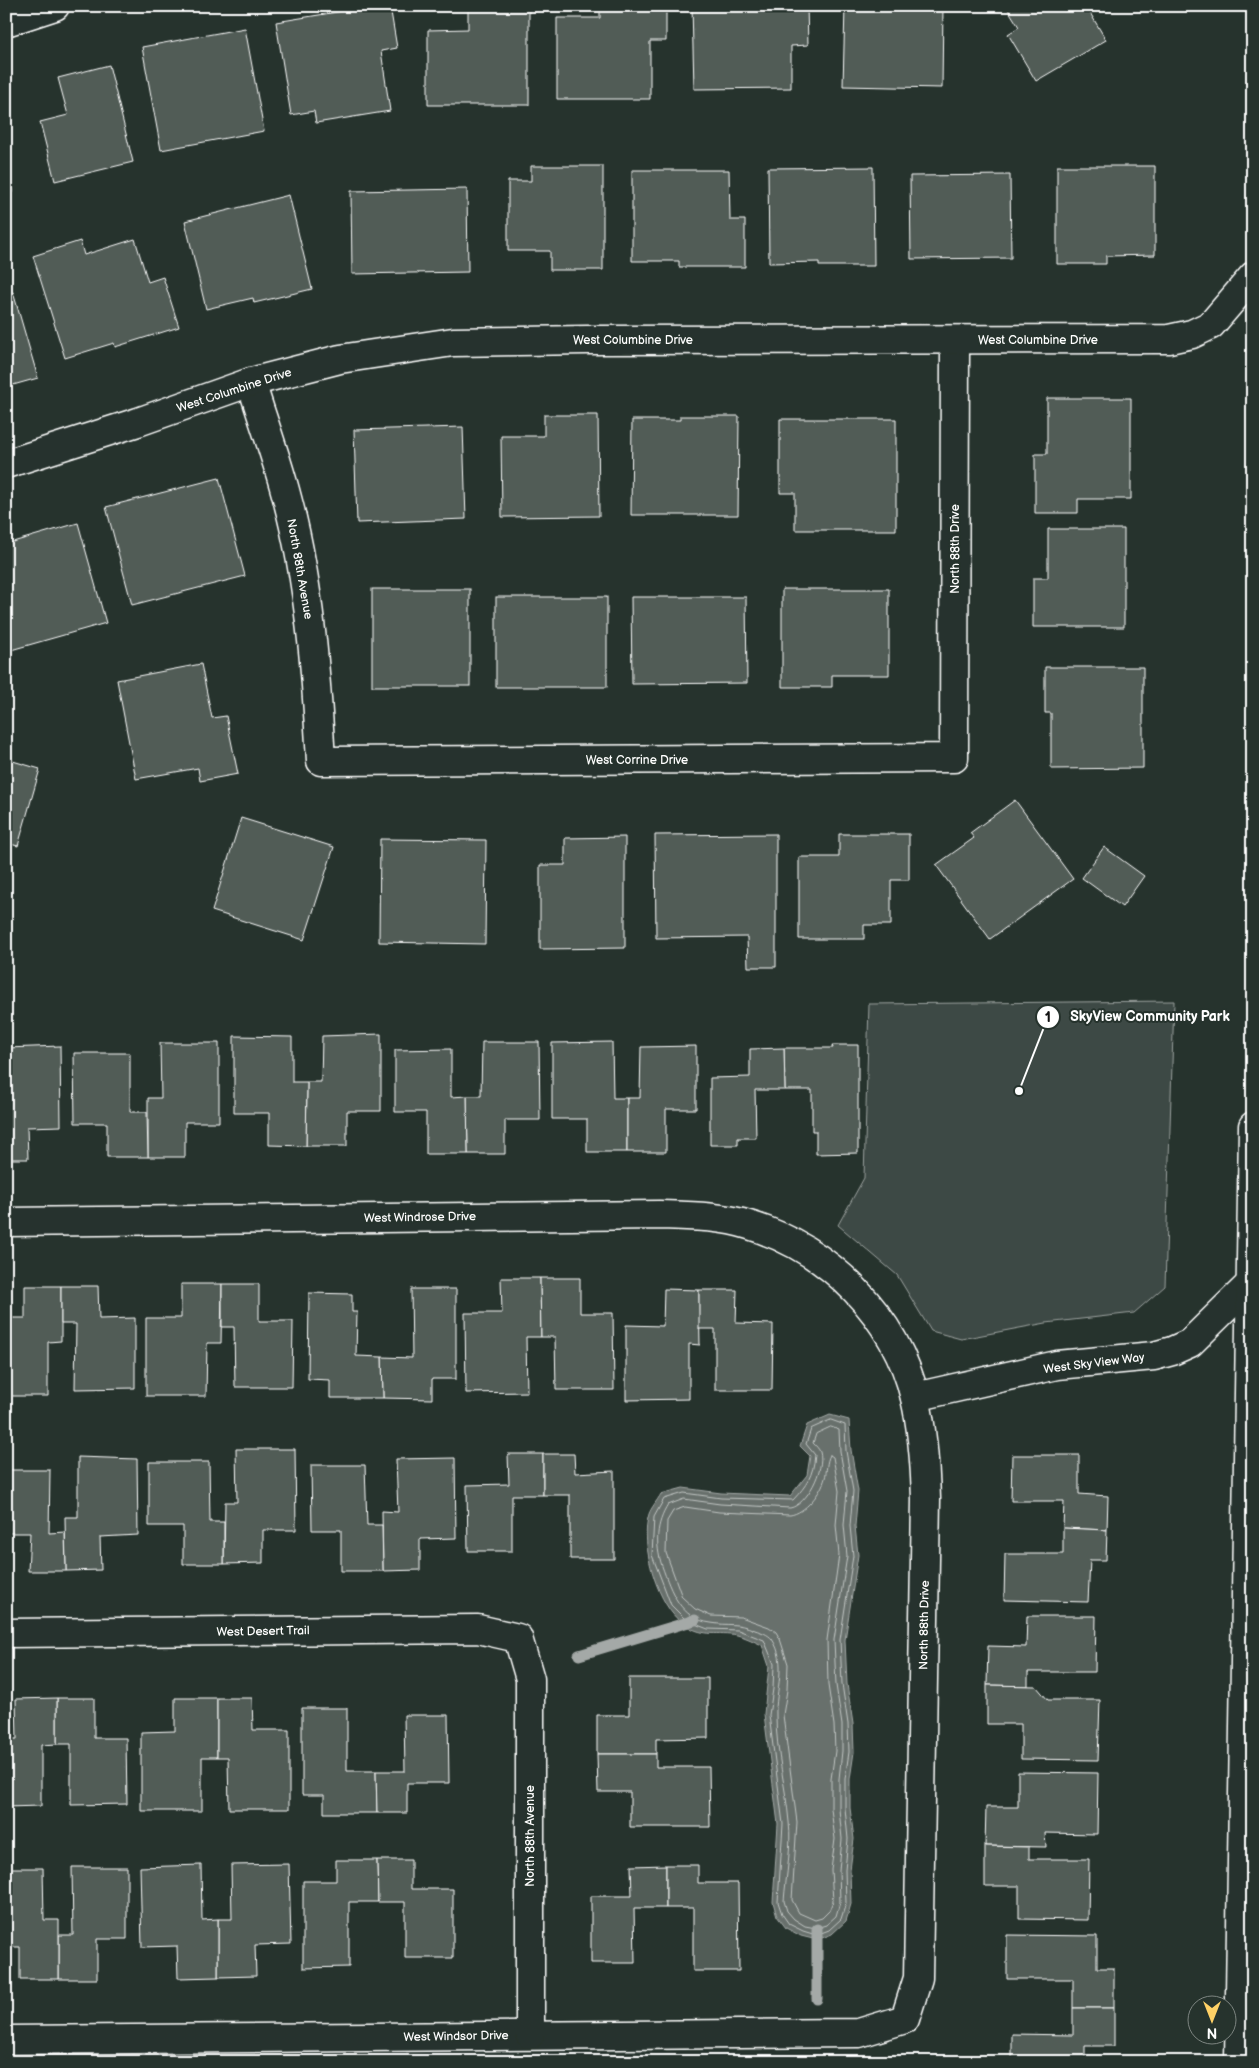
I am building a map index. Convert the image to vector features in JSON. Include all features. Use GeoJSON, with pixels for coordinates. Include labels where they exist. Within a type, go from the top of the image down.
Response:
{"type":"FeatureCollection","features":[{"type":"Feature","properties":{"kind":"street"},"geometry":{"type":"LineString","coordinates":[[6,22],[56,6]]}},
{"type":"Feature","properties":{"kind":"street","name":"West Columbine Drive"},"geometry":{"type":"LineString","coordinates":[[6,464],[138,422],[251,382],[340,359],[453,342],[1169,339],[1184,336],[1211,325],[1253,276]]}},
{"type":"Feature","properties":{"kind":"street","name":"North 88th Drive"},"geometry":{"type":"LineString","coordinates":[[954,758],[955,340]]}},
{"type":"Feature","properties":{"kind":"street","name":"North 88th Avenue"},"geometry":{"type":"LineString","coordinates":[[251,382],[287,498],[303,575],[315,655],[321,761]]}},
{"type":"Feature","properties":{"kind":"street","name":"West Corrine Drive"},"geometry":{"type":"LineString","coordinates":[[321,761],[954,758]]}},
{"type":"Feature","properties":{"kind":"street"},"geometry":{"type":"LineString","coordinates":[[1240,2062],[1253,1126]]}},
{"type":"Feature","properties":{"kind":"street","name":"West Windrose Drive"},"geometry":{"type":"LineString","coordinates":[[6,1222],[659,1215],[705,1217],[749,1224],[790,1241],[824,1261]]}},
{"type":"Feature","properties":{"kind":"street","name":"North 88th Drive"},"geometry":{"type":"LineString","coordinates":[[824,1261],[856,1290],[879,1319],[899,1353],[915,1397],[924,1454],[926,1509],[918,1978],[905,2019]]}},
{"type":"Feature","properties":{"kind":"street","name":"West Sky View Way"},"geometry":{"type":"LineString","coordinates":[[915,1397],[1057,1365],[1154,1356],[1172,1352],[1190,1344],[1250,1284]]}},
{"type":"Feature","properties":{"kind":"street","name":"West Desert Trail"},"geometry":{"type":"LineString","coordinates":[[6,1633],[478,1629],[518,1638]]}},
{"type":"Feature","properties":{"kind":"street","name":"North 88th Avenue"},"geometry":{"type":"LineString","coordinates":[[518,1638],[530,1679],[530,2035]]}},
{"type":"Feature","properties":{"kind":"street","name":"West Windsor Drive"},"geometry":{"type":"LineString","coordinates":[[6,2040],[859,2033],[905,2019]]}},
{"type":"Feature","properties":{"kind":"shaded area"},"geometry":{"type":"Polygon","coordinates":[[[1174,1001],[1165,1286],[1134,1313],[1046,1323],[961,1339],[931,1331],[897,1275],[838,1225],[864,1178],[869,1004],[1174,1001]]]}},
{"type":"Feature","properties":{"kind":"water"},"geometry":{"type":"Polygon","coordinates":[[[830,1415],[849,1420],[851,1450],[858,1491],[855,1526],[858,1555],[845,1640],[847,1684],[853,1724],[854,1752],[850,1779],[850,1808],[854,1839],[850,1870],[851,1904],[846,1921],[832,1934],[817,1940],[801,1936],[786,1928],[777,1916],[773,1902],[778,1824],[764,1714],[769,1666],[762,1645],[737,1635],[705,1633],[692,1629],[675,1617],[659,1591],[653,1575],[647,1542],[647,1527],[649,1514],[661,1494],[683,1488],[721,1493],[790,1496],[807,1475],[810,1456],[800,1446],[807,1425],[830,1415]]]}},
{"type":"Feature","properties":{"kind":"building"},"geometry":{"type":"Polygon","coordinates":[[[374,6],[390,6],[397,48],[381,51],[390,111],[316,123],[314,111],[291,115],[276,22],[374,6]]]}},
{"type":"Feature","properties":{"kind":"building"},"geometry":{"type":"Polygon","coordinates":[[[468,6],[529,6],[529,105],[428,105],[428,30],[468,29],[468,6]]]}},
{"type":"Feature","properties":{"kind":"building"},"geometry":{"type":"Polygon","coordinates":[[[600,6],[666,6],[666,41],[650,41],[650,99],[557,99],[557,18],[600,18],[600,6]]]}},
{"type":"Feature","properties":{"kind":"building"},"geometry":{"type":"Polygon","coordinates":[[[692,6],[807,6],[808,45],[791,46],[791,88],[694,89],[692,6]]]}},
{"type":"Feature","properties":{"kind":"building"},"geometry":{"type":"Polygon","coordinates":[[[845,6],[943,6],[942,88],[843,86],[845,6]]]}},
{"type":"Feature","properties":{"kind":"building"},"geometry":{"type":"Polygon","coordinates":[[[1006,6],[1086,6],[1106,40],[1036,81],[1008,34],[1019,27],[1006,6]]]}},
{"type":"Feature","properties":{"kind":"building"},"geometry":{"type":"Polygon","coordinates":[[[245,28],[264,131],[161,150],[142,47],[245,28]]]}},
{"type":"Feature","properties":{"kind":"building"},"geometry":{"type":"Polygon","coordinates":[[[109,65],[133,162],[55,181],[40,122],[68,115],[58,78],[109,65]]]}},
{"type":"Feature","properties":{"kind":"building"},"geometry":{"type":"Polygon","coordinates":[[[531,166],[603,166],[603,270],[550,270],[550,251],[508,251],[508,181],[531,181],[531,166]]]}},
{"type":"Feature","properties":{"kind":"building"},"geometry":{"type":"Polygon","coordinates":[[[1057,166],[1155,166],[1155,255],[1106,256],[1106,264],[1057,264],[1057,166]]]}},
{"type":"Feature","properties":{"kind":"building"},"geometry":{"type":"Polygon","coordinates":[[[873,167],[874,266],[819,266],[819,262],[769,263],[768,168],[873,167]]]}},
{"type":"Feature","properties":{"kind":"building"},"geometry":{"type":"Polygon","coordinates":[[[6,170],[13,192],[6,194],[6,170]]]}},
{"type":"Feature","properties":{"kind":"building"},"geometry":{"type":"Polygon","coordinates":[[[632,170],[729,170],[730,220],[745,220],[745,267],[679,267],[679,261],[632,261],[632,170]]]}},
{"type":"Feature","properties":{"kind":"building"},"geometry":{"type":"Polygon","coordinates":[[[1010,175],[1011,258],[911,259],[910,176],[1010,175]]]}},
{"type":"Feature","properties":{"kind":"building"},"geometry":{"type":"Polygon","coordinates":[[[467,189],[468,272],[352,274],[351,191],[467,189]]]}},
{"type":"Feature","properties":{"kind":"building"},"geometry":{"type":"Polygon","coordinates":[[[289,195],[312,289],[254,303],[253,298],[206,309],[185,221],[289,195]]]}},
{"type":"Feature","properties":{"kind":"building"},"geometry":{"type":"Polygon","coordinates":[[[135,239],[148,282],[163,277],[179,327],[115,347],[114,343],[65,358],[33,256],[80,241],[84,255],[135,239]]]}},
{"type":"Feature","properties":{"kind":"building"},"geometry":{"type":"Polygon","coordinates":[[[13,292],[38,378],[6,387],[6,293],[13,292]]]}},
{"type":"Feature","properties":{"kind":"building"},"geometry":{"type":"Polygon","coordinates":[[[1047,398],[1131,398],[1131,499],[1078,499],[1078,513],[1035,513],[1035,454],[1047,454],[1047,398]]]}},
{"type":"Feature","properties":{"kind":"building"},"geometry":{"type":"Polygon","coordinates":[[[544,415],[598,415],[599,516],[502,517],[501,436],[544,436],[544,415]]]}},
{"type":"Feature","properties":{"kind":"building"},"geometry":{"type":"Polygon","coordinates":[[[680,416],[739,416],[738,515],[631,515],[632,420],[680,420],[680,416]]]}},
{"type":"Feature","properties":{"kind":"building"},"geometry":{"type":"Polygon","coordinates":[[[780,419],[896,419],[896,530],[795,530],[795,493],[780,493],[780,419]]]}},
{"type":"Feature","properties":{"kind":"building"},"geometry":{"type":"Polygon","coordinates":[[[463,427],[466,519],[357,523],[354,430],[463,427]]]}},
{"type":"Feature","properties":{"kind":"building"},"geometry":{"type":"Polygon","coordinates":[[[219,478],[245,576],[132,605],[106,507],[219,478]]]}},
{"type":"Feature","properties":{"kind":"building"},"geometry":{"type":"Polygon","coordinates":[[[78,523],[106,623],[11,650],[6,631],[6,544],[78,523]]]}},
{"type":"Feature","properties":{"kind":"building"},"geometry":{"type":"Polygon","coordinates":[[[1048,529],[1124,529],[1124,627],[1033,627],[1033,578],[1048,578],[1048,529]]]}},
{"type":"Feature","properties":{"kind":"building"},"geometry":{"type":"Polygon","coordinates":[[[372,589],[470,589],[470,686],[372,686],[372,589]]]}},
{"type":"Feature","properties":{"kind":"building"},"geometry":{"type":"Polygon","coordinates":[[[782,589],[889,589],[889,675],[832,675],[832,687],[782,687],[782,589]]]}},
{"type":"Feature","properties":{"kind":"building"},"geometry":{"type":"Polygon","coordinates":[[[496,597],[607,597],[607,687],[496,687],[496,597]]]}},
{"type":"Feature","properties":{"kind":"building"},"geometry":{"type":"Polygon","coordinates":[[[631,597],[746,597],[747,683],[632,684],[631,597]]]}},
{"type":"Feature","properties":{"kind":"building"},"geometry":{"type":"Polygon","coordinates":[[[201,664],[212,718],[226,716],[238,774],[200,781],[198,768],[136,779],[117,680],[201,664]]]}},
{"type":"Feature","properties":{"kind":"building"},"geometry":{"type":"Polygon","coordinates":[[[1045,667],[1143,667],[1143,768],[1051,769],[1051,713],[1045,713],[1045,667]]]}},
{"type":"Feature","properties":{"kind":"building"},"geometry":{"type":"Polygon","coordinates":[[[6,759],[40,769],[18,846],[6,843],[6,759]]]}},
{"type":"Feature","properties":{"kind":"building"},"geometry":{"type":"Polygon","coordinates":[[[1015,800],[1073,879],[990,939],[936,865],[974,838],[970,833],[1015,800]]]}},
{"type":"Feature","properties":{"kind":"building"},"geometry":{"type":"Polygon","coordinates":[[[241,818],[334,847],[304,940],[212,911],[241,818]]]}},
{"type":"Feature","properties":{"kind":"building"},"geometry":{"type":"Polygon","coordinates":[[[776,834],[776,967],[748,967],[747,937],[656,938],[655,835],[776,834]]]}},
{"type":"Feature","properties":{"kind":"building"},"geometry":{"type":"Polygon","coordinates":[[[839,834],[909,834],[909,880],[891,880],[891,925],[864,925],[864,939],[799,939],[799,857],[839,857],[839,834]]]}},
{"type":"Feature","properties":{"kind":"building"},"geometry":{"type":"Polygon","coordinates":[[[625,837],[625,948],[540,949],[540,865],[565,865],[565,838],[625,837]]]}},
{"type":"Feature","properties":{"kind":"building"},"geometry":{"type":"Polygon","coordinates":[[[380,839],[486,840],[485,944],[379,942],[380,839]]]}},
{"type":"Feature","properties":{"kind":"building"},"geometry":{"type":"Polygon","coordinates":[[[1104,847],[1144,876],[1122,907],[1082,878],[1104,847]]]}},
{"type":"Feature","properties":{"kind":"building"},"geometry":{"type":"Polygon","coordinates":[[[381,1034],[381,1111],[347,1111],[347,1146],[306,1146],[307,1082],[321,1082],[322,1036],[381,1034]]]}},
{"type":"Feature","properties":{"kind":"building"},"geometry":{"type":"Polygon","coordinates":[[[234,1036],[292,1037],[292,1082],[307,1082],[306,1146],[269,1145],[269,1113],[234,1113],[234,1036]]]}},
{"type":"Feature","properties":{"kind":"building"},"geometry":{"type":"Polygon","coordinates":[[[482,1042],[539,1042],[540,1120],[505,1120],[505,1154],[468,1154],[467,1096],[481,1096],[482,1042]]]}},
{"type":"Feature","properties":{"kind":"building"},"geometry":{"type":"Polygon","coordinates":[[[612,1042],[613,1098],[627,1098],[627,1152],[587,1152],[587,1119],[552,1119],[552,1043],[612,1042]]]}},
{"type":"Feature","properties":{"kind":"building"},"geometry":{"type":"Polygon","coordinates":[[[160,1043],[219,1043],[219,1122],[185,1122],[185,1157],[148,1157],[148,1098],[161,1098],[160,1043]]]}},
{"type":"Feature","properties":{"kind":"building"},"geometry":{"type":"Polygon","coordinates":[[[832,1045],[858,1045],[858,1153],[816,1154],[816,1131],[812,1131],[812,1090],[785,1090],[784,1048],[833,1048],[832,1045]]]}},
{"type":"Feature","properties":{"kind":"building"},"geometry":{"type":"Polygon","coordinates":[[[60,1046],[61,1126],[27,1127],[28,1159],[6,1159],[6,1048],[60,1046]]]}},
{"type":"Feature","properties":{"kind":"building"},"geometry":{"type":"Polygon","coordinates":[[[696,1046],[696,1109],[666,1109],[666,1152],[627,1152],[627,1098],[640,1098],[641,1047],[696,1046]]]}},
{"type":"Feature","properties":{"kind":"building"},"geometry":{"type":"Polygon","coordinates":[[[784,1048],[785,1090],[755,1090],[756,1138],[738,1138],[738,1145],[710,1145],[710,1078],[750,1077],[750,1049],[784,1048]]]}},
{"type":"Feature","properties":{"kind":"building"},"geometry":{"type":"Polygon","coordinates":[[[451,1049],[451,1097],[467,1096],[468,1154],[426,1154],[426,1112],[395,1112],[395,1050],[451,1049]]]}},
{"type":"Feature","properties":{"kind":"building"},"geometry":{"type":"Polygon","coordinates":[[[74,1053],[130,1053],[130,1112],[147,1112],[148,1157],[107,1157],[107,1123],[75,1123],[74,1053]]]}},
{"type":"Feature","properties":{"kind":"building"},"geometry":{"type":"Polygon","coordinates":[[[501,1278],[540,1278],[541,1337],[526,1337],[527,1392],[466,1393],[465,1313],[502,1313],[501,1278]]]}},
{"type":"Feature","properties":{"kind":"building"},"geometry":{"type":"Polygon","coordinates":[[[540,1278],[580,1278],[580,1313],[613,1313],[614,1390],[556,1390],[555,1337],[541,1337],[540,1278]]]}},
{"type":"Feature","properties":{"kind":"building"},"geometry":{"type":"Polygon","coordinates":[[[181,1284],[222,1284],[221,1343],[207,1343],[206,1396],[146,1396],[146,1318],[181,1318],[181,1284]]]}},
{"type":"Feature","properties":{"kind":"building"},"geometry":{"type":"Polygon","coordinates":[[[222,1284],[259,1284],[259,1321],[293,1321],[292,1387],[235,1387],[234,1327],[222,1327],[222,1284]]]}},
{"type":"Feature","properties":{"kind":"building"},"geometry":{"type":"Polygon","coordinates":[[[25,1286],[61,1286],[61,1341],[48,1342],[48,1396],[6,1396],[6,1318],[25,1318],[25,1286]]]}},
{"type":"Feature","properties":{"kind":"building"},"geometry":{"type":"Polygon","coordinates":[[[61,1286],[98,1286],[99,1319],[135,1318],[135,1388],[75,1389],[76,1324],[61,1324],[61,1286]]]}},
{"type":"Feature","properties":{"kind":"building"},"geometry":{"type":"Polygon","coordinates":[[[411,1289],[456,1289],[456,1379],[432,1379],[432,1399],[383,1398],[382,1357],[412,1358],[411,1289]]]}},
{"type":"Feature","properties":{"kind":"building"},"geometry":{"type":"Polygon","coordinates":[[[664,1289],[699,1290],[700,1345],[689,1344],[689,1399],[626,1400],[626,1325],[663,1326],[664,1289]]]}},
{"type":"Feature","properties":{"kind":"building"},"geometry":{"type":"Polygon","coordinates":[[[699,1290],[737,1290],[736,1323],[773,1324],[772,1390],[715,1390],[715,1329],[699,1329],[699,1290]]]}},
{"type":"Feature","properties":{"kind":"building"},"geometry":{"type":"Polygon","coordinates":[[[309,1293],[352,1294],[352,1312],[357,1312],[356,1356],[382,1357],[383,1398],[330,1398],[330,1380],[308,1379],[309,1293]]]}},
{"type":"Feature","properties":{"kind":"building"},"geometry":{"type":"Polygon","coordinates":[[[236,1449],[295,1449],[296,1530],[263,1530],[263,1563],[224,1564],[225,1502],[237,1502],[236,1449]]]}},
{"type":"Feature","properties":{"kind":"building"},"geometry":{"type":"Polygon","coordinates":[[[508,1454],[543,1454],[543,1495],[512,1495],[512,1551],[468,1551],[467,1485],[509,1484],[508,1454]]]}},
{"type":"Feature","properties":{"kind":"building"},"geometry":{"type":"Polygon","coordinates":[[[543,1454],[574,1454],[575,1473],[614,1471],[614,1559],[570,1559],[570,1495],[543,1495],[543,1454]]]}},
{"type":"Feature","properties":{"kind":"building"},"geometry":{"type":"Polygon","coordinates":[[[1012,1455],[1079,1455],[1079,1494],[1108,1496],[1107,1530],[1063,1528],[1064,1501],[1011,1501],[1012,1455]]]}},
{"type":"Feature","properties":{"kind":"building"},"geometry":{"type":"Polygon","coordinates":[[[78,1457],[137,1459],[138,1535],[100,1537],[101,1570],[66,1571],[65,1517],[78,1517],[78,1457]]]}},
{"type":"Feature","properties":{"kind":"building"},"geometry":{"type":"Polygon","coordinates":[[[455,1458],[456,1538],[420,1539],[420,1570],[383,1571],[382,1511],[398,1512],[396,1459],[455,1458]]]}},
{"type":"Feature","properties":{"kind":"building"},"geometry":{"type":"Polygon","coordinates":[[[149,1462],[209,1462],[210,1522],[224,1522],[224,1564],[183,1564],[183,1526],[149,1526],[149,1462]]]}},
{"type":"Feature","properties":{"kind":"building"},"geometry":{"type":"Polygon","coordinates":[[[311,1465],[365,1465],[367,1525],[382,1525],[383,1571],[341,1571],[341,1530],[312,1530],[311,1465]]]}},
{"type":"Feature","properties":{"kind":"building"},"geometry":{"type":"Polygon","coordinates":[[[6,1470],[50,1470],[49,1533],[65,1532],[66,1571],[28,1571],[30,1533],[6,1533],[6,1470]]]}},
{"type":"Feature","properties":{"kind":"building"},"geometry":{"type":"Polygon","coordinates":[[[1063,1528],[1107,1530],[1106,1560],[1090,1560],[1088,1602],[1004,1600],[1005,1554],[1063,1554],[1063,1528]]]}},
{"type":"Feature","properties":{"kind":"building"},"geometry":{"type":"Polygon","coordinates":[[[1027,1616],[1096,1616],[1095,1672],[1028,1672],[1028,1686],[987,1685],[988,1646],[1026,1647],[1027,1616]]]}},
{"type":"Feature","properties":{"kind":"building"},"geometry":{"type":"Polygon","coordinates":[[[629,1678],[708,1678],[708,1738],[656,1739],[656,1754],[597,1754],[597,1715],[629,1715],[629,1678]]]}},
{"type":"Feature","properties":{"kind":"building"},"geometry":{"type":"Polygon","coordinates":[[[987,1685],[1036,1686],[1048,1700],[1100,1700],[1098,1760],[1021,1759],[1021,1724],[987,1724],[987,1685]]]}},
{"type":"Feature","properties":{"kind":"building"},"geometry":{"type":"Polygon","coordinates":[[[57,1698],[94,1698],[94,1738],[126,1738],[127,1804],[71,1805],[71,1744],[57,1744],[57,1698]]]}},
{"type":"Feature","properties":{"kind":"building"},"geometry":{"type":"Polygon","coordinates":[[[57,1698],[57,1744],[41,1745],[41,1806],[6,1807],[6,1739],[17,1739],[16,1699],[57,1698]]]}},
{"type":"Feature","properties":{"kind":"building"},"geometry":{"type":"Polygon","coordinates":[[[175,1698],[217,1698],[217,1757],[202,1757],[202,1811],[141,1811],[141,1732],[175,1731],[175,1698]]]}},
{"type":"Feature","properties":{"kind":"building"},"geometry":{"type":"Polygon","coordinates":[[[217,1698],[252,1698],[253,1730],[289,1730],[289,1809],[229,1809],[228,1757],[217,1757],[217,1698]]]}},
{"type":"Feature","properties":{"kind":"building"},"geometry":{"type":"Polygon","coordinates":[[[302,1708],[347,1708],[347,1771],[376,1771],[377,1813],[324,1813],[324,1795],[302,1795],[302,1708]]]}},
{"type":"Feature","properties":{"kind":"building"},"geometry":{"type":"Polygon","coordinates":[[[404,1715],[448,1715],[449,1783],[407,1783],[407,1813],[377,1813],[376,1771],[405,1771],[404,1715]]]}},
{"type":"Feature","properties":{"kind":"building"},"geometry":{"type":"Polygon","coordinates":[[[597,1754],[656,1754],[656,1767],[709,1767],[710,1827],[630,1827],[630,1792],[598,1792],[597,1754]]]}},
{"type":"Feature","properties":{"kind":"building"},"geometry":{"type":"Polygon","coordinates":[[[1018,1772],[1098,1773],[1097,1834],[1045,1833],[1046,1847],[985,1846],[986,1807],[1018,1807],[1018,1772]]]}},
{"type":"Feature","properties":{"kind":"building"},"geometry":{"type":"Polygon","coordinates":[[[985,1846],[1029,1847],[1029,1859],[1089,1859],[1088,1920],[1019,1919],[1019,1886],[985,1886],[985,1846]]]}},
{"type":"Feature","properties":{"kind":"building"},"geometry":{"type":"Polygon","coordinates":[[[336,1860],[377,1860],[378,1902],[349,1902],[349,1967],[303,1968],[303,1881],[336,1881],[336,1860]]]}},
{"type":"Feature","properties":{"kind":"building"},"geometry":{"type":"Polygon","coordinates":[[[377,1860],[411,1860],[411,1889],[453,1889],[453,1958],[405,1958],[405,1902],[378,1902],[377,1860]]]}},
{"type":"Feature","properties":{"kind":"building"},"geometry":{"type":"Polygon","coordinates":[[[289,1864],[291,1944],[255,1945],[256,1976],[218,1977],[218,1919],[232,1919],[231,1865],[289,1864]]]}},
{"type":"Feature","properties":{"kind":"building"},"geometry":{"type":"Polygon","coordinates":[[[201,1865],[202,1920],[218,1919],[218,1977],[178,1978],[177,1946],[142,1947],[140,1867],[201,1865]]]}},
{"type":"Feature","properties":{"kind":"building"},"geometry":{"type":"Polygon","coordinates":[[[666,1865],[666,1908],[634,1908],[635,1963],[591,1963],[591,1896],[632,1896],[631,1866],[666,1865]]]}},
{"type":"Feature","properties":{"kind":"building"},"geometry":{"type":"Polygon","coordinates":[[[666,1865],[698,1865],[698,1883],[738,1883],[739,1971],[693,1971],[693,1908],[666,1908],[666,1865]]]}},
{"type":"Feature","properties":{"kind":"building"},"geometry":{"type":"Polygon","coordinates":[[[72,1867],[127,1867],[127,1939],[97,1939],[97,1979],[59,1979],[59,1935],[73,1935],[72,1867]]]}},
{"type":"Feature","properties":{"kind":"building"},"geometry":{"type":"Polygon","coordinates":[[[6,1868],[43,1868],[44,1920],[59,1920],[59,1979],[20,1979],[20,1947],[6,1947],[6,1868]]]}},
{"type":"Feature","properties":{"kind":"building"},"geometry":{"type":"Polygon","coordinates":[[[1007,1935],[1097,1936],[1097,1968],[1114,1968],[1114,2008],[1073,2008],[1073,1979],[1007,1979],[1007,1935]]]}},
{"type":"Feature","properties":{"kind":"building"},"geometry":{"type":"Polygon","coordinates":[[[1073,2008],[1114,2008],[1114,2046],[1085,2046],[1085,2062],[1012,2062],[1012,2034],[1073,2035],[1073,2008]]]}},
{"type":"Feature","properties":{"kind":"waterway"},"geometry":{"type":"LineString","coordinates":[[579,1655],[695,1620]]}},
{"type":"Feature","properties":{"kind":"waterway"},"geometry":{"type":"LineString","coordinates":[[817,1929],[817,1999]]}},
{"type":"Feature","properties":{"kind":"place","name":"SkyView Community Park"},"geometry":{"type":"Point","coordinates":[1019,1091]}}]}
